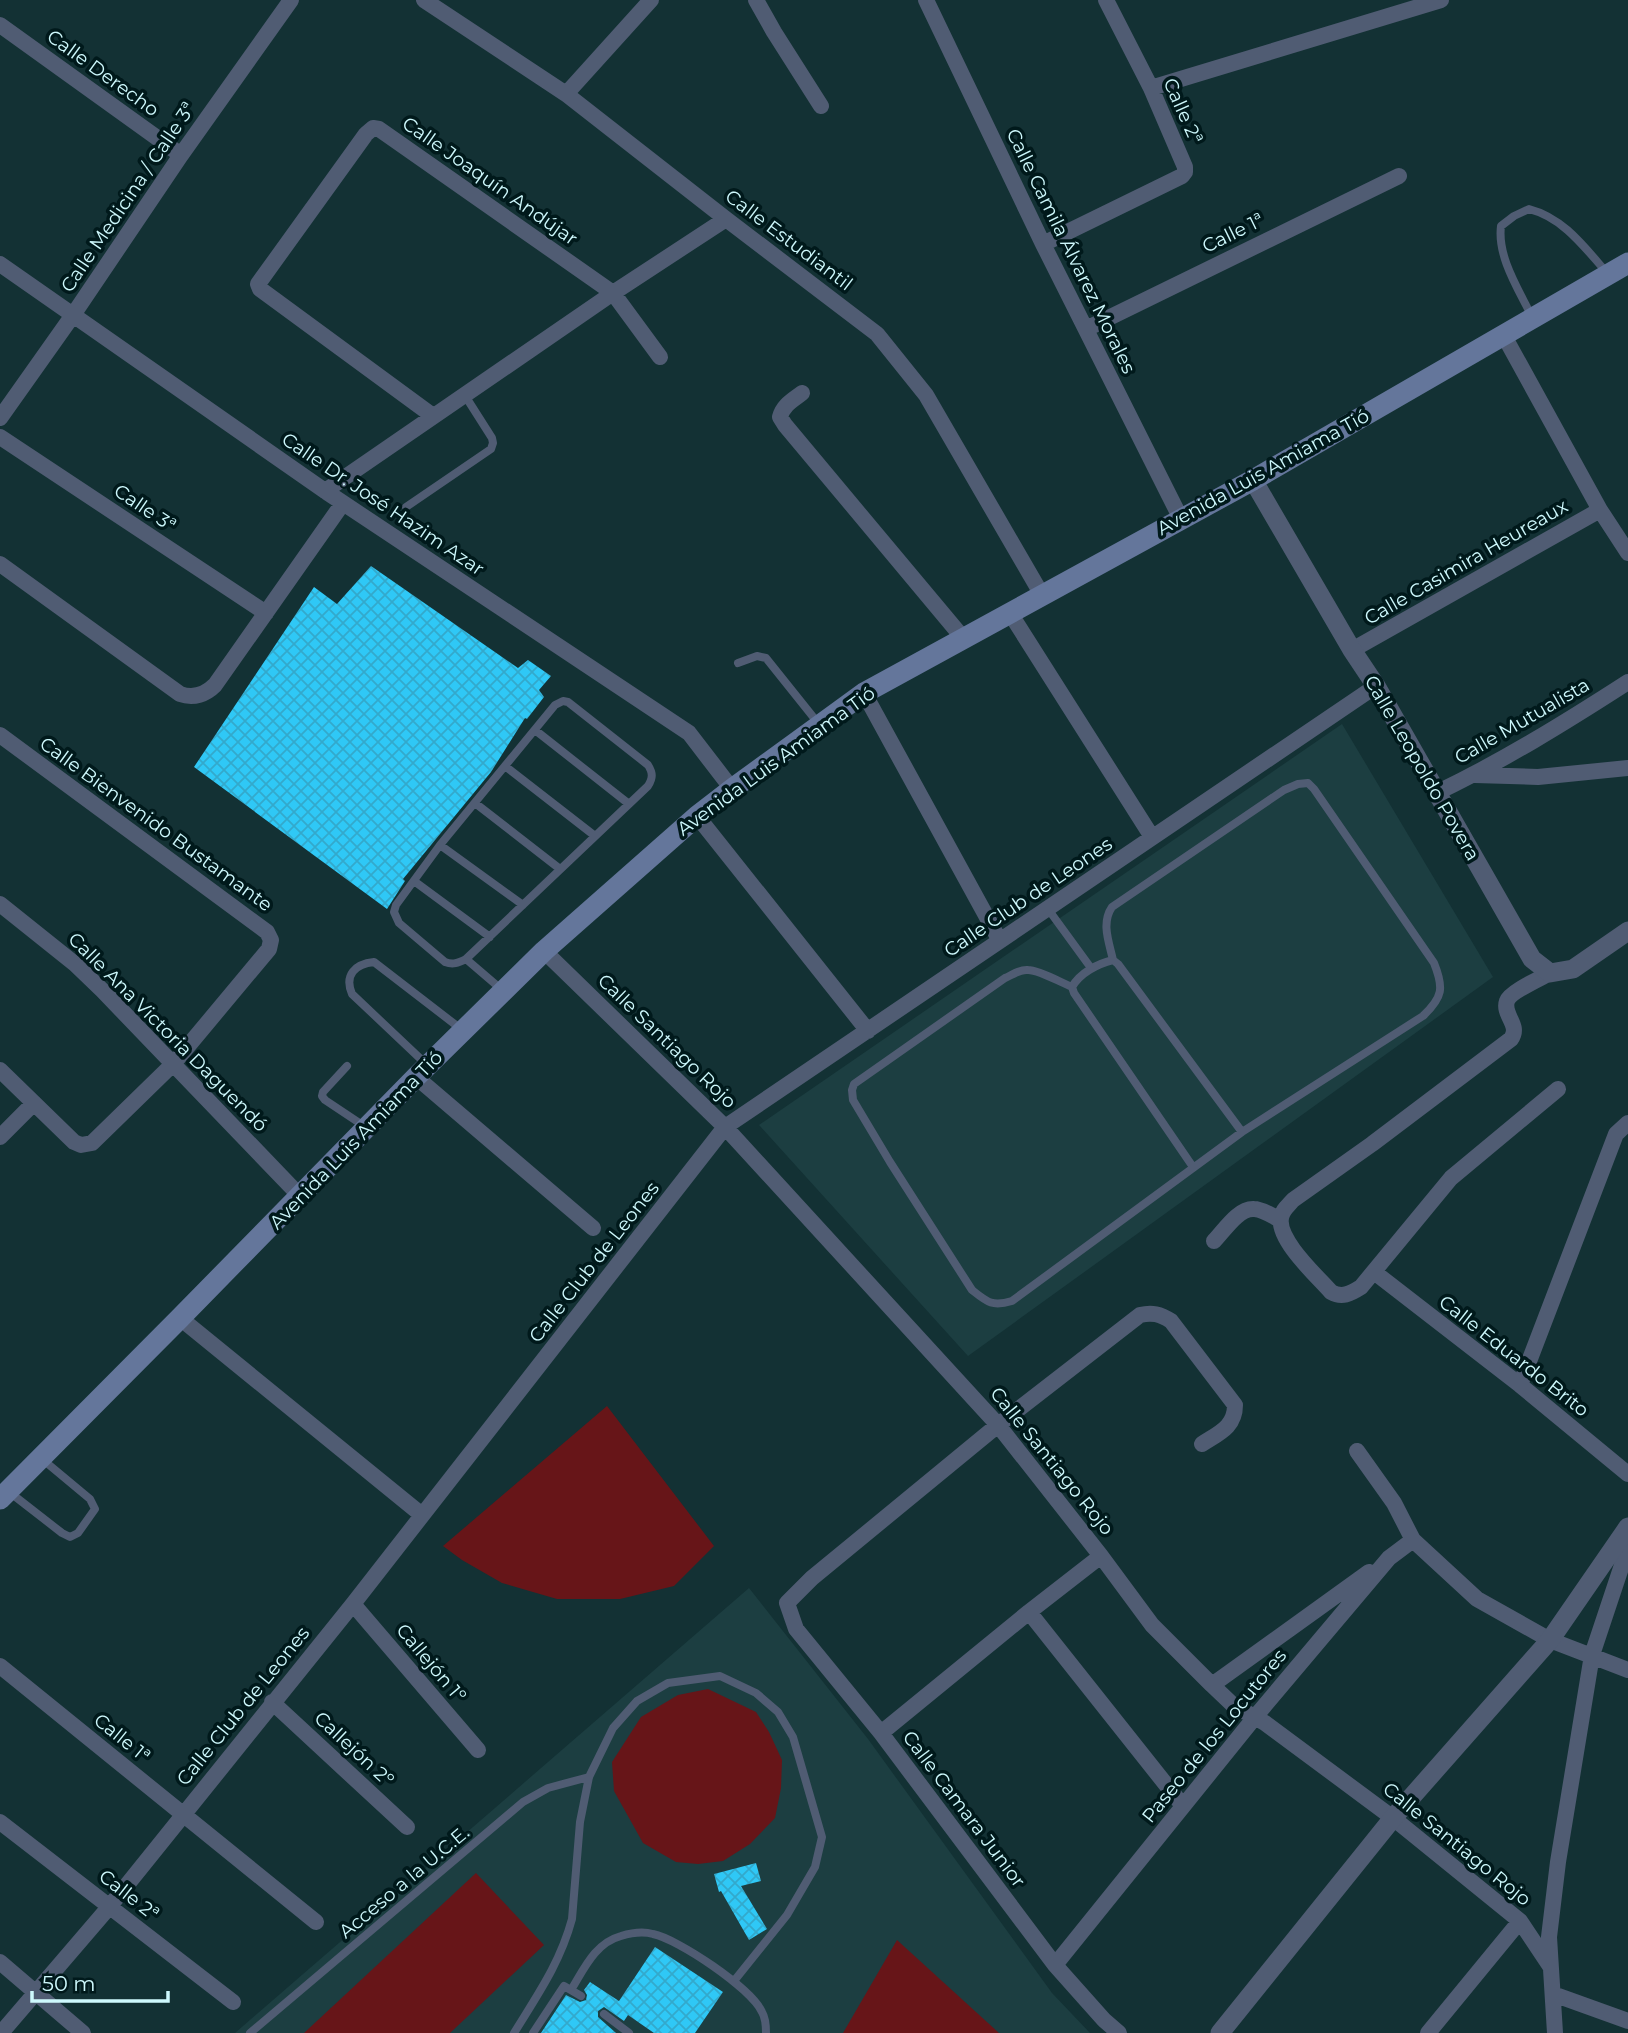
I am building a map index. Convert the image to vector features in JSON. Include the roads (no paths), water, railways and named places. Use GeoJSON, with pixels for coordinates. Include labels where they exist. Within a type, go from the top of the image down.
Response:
{"type":"FeatureCollection","features":[{"type":"Feature","properties":{"kind":"main road","name":"Avenida Luis Amiama Tió"},"geometry":{"type":"LineString","coordinates":[[4,1495],[544,951],[697,816],[732,789],[864,693],[1253,480],[1628,262]]}},
{"type":"Feature","properties":{"kind":"street","name":"Calle Estudiantil"},"geometry":{"type":"LineString","coordinates":[[424,0],[566,94],[877,334],[926,395],[1042,595]]}},
{"type":"Feature","properties":{"kind":"street"},"geometry":{"type":"LineString","coordinates":[[566,94],[652,0]]}},
{"type":"Feature","properties":{"kind":"street"},"geometry":{"type":"LineString","coordinates":[[756,0],[821,106]]}},
{"type":"Feature","properties":{"kind":"street","name":"Calle Camila Álvarez Morales"},"geometry":{"type":"LineString","coordinates":[[926,0],[1181,519]]}},
{"type":"Feature","properties":{"kind":"street","name":"Calle 2ª"},"geometry":{"type":"LineString","coordinates":[[1044,244],[1182,176],[1185,172],[1151,88],[1106,0]]}},
{"type":"Feature","properties":{"kind":"street","name":"Calle Medicina / Calle 3ª"},"geometry":{"type":"LineString","coordinates":[[0,418],[290,1]]}},
{"type":"Feature","properties":{"kind":"street"},"geometry":{"type":"LineString","coordinates":[[1151,88],[1433,1]]}},
{"type":"Feature","properties":{"kind":"street","name":"Calle Derecho"},"geometry":{"type":"LineString","coordinates":[[0,25],[181,155]]}},
{"type":"Feature","properties":{"kind":"street","name":"Calle Joaquín Andújar"},"geometry":{"type":"LineString","coordinates":[[433,416],[258,285],[371,129],[379,129],[612,293]]}},
{"type":"Feature","properties":{"kind":"street","name":"Calle 1ª"},"geometry":{"type":"LineString","coordinates":[[1086,329],[1399,176]]}},
{"type":"Feature","properties":{"kind":"street"},"geometry":{"type":"LineString","coordinates":[[325,491],[612,293],[726,219]]}},
{"type":"Feature","properties":{"kind":"street","name":"Calle Dr. José Hazim Azar"},"geometry":{"type":"LineString","coordinates":[[0,264],[325,491],[689,733],[732,789]]}},
{"type":"Feature","properties":{"kind":"street"},"geometry":{"type":"LineString","coordinates":[[612,293],[660,357]]}},
{"type":"Feature","properties":{"kind":"street"},"geometry":{"type":"LineString","coordinates":[[1503,334],[1600,510],[1628,553]]}},
{"type":"Feature","properties":{"kind":"street"},"geometry":{"type":"LineString","coordinates":[[802,393],[781,412],[780,417],[785,425],[963,638]]}},
{"type":"Feature","properties":{"kind":"street","name":"Calle 3ª"},"geometry":{"type":"LineString","coordinates":[[0,437],[266,613]]}},
{"type":"Feature","properties":{"kind":"street","name":"Calle Leopoldo Povera"},"geometry":{"type":"LineString","coordinates":[[1253,480],[1352,650],[1376,686],[1532,959],[1550,973]]}},
{"type":"Feature","properties":{"kind":"street"},"geometry":{"type":"LineString","coordinates":[[0,564],[184,696],[201,694],[215,685],[343,503]]}},
{"type":"Feature","properties":{"kind":"street","name":"Calle Casimira Heureaux"},"geometry":{"type":"LineString","coordinates":[[1352,650],[1600,510]]}},
{"type":"Feature","properties":{"kind":"street"},"geometry":{"type":"LineString","coordinates":[[1010,613],[1152,837]]}},
{"type":"Feature","properties":{"kind":"street","name":"Calle Mutualista"},"geometry":{"type":"LineString","coordinates":[[1436,793],[1475,775],[1628,682]]}},
{"type":"Feature","properties":{"kind":"street","name":"Calle Club de Leones"},"geometry":{"type":"LineString","coordinates":[[1,2033],[110,1906],[272,1702],[354,1604],[725,1127],[1376,686]]}},
{"type":"Feature","properties":{"kind":"street"},"geometry":{"type":"LineString","coordinates":[[864,693],[1000,941]]}},
{"type":"Feature","properties":{"kind":"street","name":"Calle Bienvenido Bustamante"},"geometry":{"type":"LineString","coordinates":[[0,735],[269,934],[271,940],[269,949],[173,1064],[97,1140],[86,1145],[74,1142],[0,1070]]}},
{"type":"Feature","properties":{"kind":"street"},"geometry":{"type":"LineString","coordinates":[[1475,775],[1538,777],[1628,768]]}},
{"type":"Feature","properties":{"kind":"street"},"geometry":{"type":"LineString","coordinates":[[697,816],[868,1031]]}},
{"type":"Feature","properties":{"kind":"street","name":"Calle Ana Victoria Daguendó"},"geometry":{"type":"LineString","coordinates":[[0,904],[75,964],[300,1196]]}},
{"type":"Feature","properties":{"kind":"street"},"geometry":{"type":"LineString","coordinates":[[1558,1089],[1451,1178],[1374,1272],[1352,1293],[1346,1296],[1331,1292],[1285,1238],[1280,1220],[1293,1200],[1511,1039],[1514,1028],[1506,1005],[1512,994],[1550,973],[1573,969],[1628,931]]}},
{"type":"Feature","properties":{"kind":"street","name":"Calle Santiago Rojo"},"geometry":{"type":"LineString","coordinates":[[544,951],[725,1127],[998,1425],[1153,1625],[1212,1685],[1233,1705],[1255,1717],[1393,1818],[1520,1921],[1550,1966]]}},
{"type":"Feature","properties":{"kind":"street"},"geometry":{"type":"LineString","coordinates":[[422,1071],[593,1228]]}},
{"type":"Feature","properties":{"kind":"street"},"geometry":{"type":"LineString","coordinates":[[0,1137],[34,1103]]}},
{"type":"Feature","properties":{"kind":"street"},"geometry":{"type":"LineString","coordinates":[[1520,1385],[1616,1134],[1628,1123]]}},
{"type":"Feature","properties":{"kind":"street"},"geometry":{"type":"LineString","coordinates":[[1214,1241],[1240,1213],[1250,1209],[1280,1220]]}},
{"type":"Feature","properties":{"kind":"street","name":"Calle Eduardo Brito"},"geometry":{"type":"LineString","coordinates":[[1374,1272],[1520,1385],[1628,1474]]}},
{"type":"Feature","properties":{"kind":"street"},"geometry":{"type":"LineString","coordinates":[[998,1425],[1140,1315],[1150,1313],[1171,1321],[1236,1405],[1235,1416],[1229,1426],[1202,1444]]}},
{"type":"Feature","properties":{"kind":"street"},"geometry":{"type":"LineString","coordinates":[[180,1318],[422,1515]]}},
{"type":"Feature","properties":{"kind":"street","name":"Calle Camara Junior"},"geometry":{"type":"LineString","coordinates":[[998,1425],[812,1578],[787,1603],[796,1629],[881,1733],[1055,1965],[1119,2033]]}},
{"type":"Feature","properties":{"kind":"street"},"geometry":{"type":"LineString","coordinates":[[1357,1451],[1394,1503],[1413,1540],[1476,1599],[1550,1640],[1628,1670]]}},
{"type":"Feature","properties":{"kind":"street"},"geometry":{"type":"LineString","coordinates":[[1220,2033],[1393,1818],[1550,1640],[1628,1527]]}},
{"type":"Feature","properties":{"kind":"street","name":"Paseo de los Locutores"},"geometry":{"type":"LineString","coordinates":[[1055,1965],[1255,1717],[1389,1558],[1413,1540]]}},
{"type":"Feature","properties":{"kind":"street"},"geometry":{"type":"LineString","coordinates":[[1555,2033],[1550,1928],[1558,1862],[1592,1655],[1628,1546]]}},
{"type":"Feature","properties":{"kind":"street"},"geometry":{"type":"LineString","coordinates":[[881,1733],[1101,1556]]}},
{"type":"Feature","properties":{"kind":"street"},"geometry":{"type":"LineString","coordinates":[[1212,1685],[1389,1558]]}},
{"type":"Feature","properties":{"kind":"street","name":"Callejón 1º"},"geometry":{"type":"LineString","coordinates":[[354,1604],[478,1750]]}},
{"type":"Feature","properties":{"kind":"street"},"geometry":{"type":"LineString","coordinates":[[1029,1612],[1183,1806]]}},
{"type":"Feature","properties":{"kind":"street","name":"Calle 1ª"},"geometry":{"type":"LineString","coordinates":[[0,1666],[316,1922]]}},
{"type":"Feature","properties":{"kind":"street","name":"Callejón 2º"},"geometry":{"type":"LineString","coordinates":[[272,1702],[407,1827]]}},
{"type":"Feature","properties":{"kind":"street","name":"Calle 2ª"},"geometry":{"type":"LineString","coordinates":[[0,1822],[233,2002]]}},
{"type":"Feature","properties":{"kind":"street"},"geometry":{"type":"LineString","coordinates":[[1428,2033],[1520,1921]]}},
{"type":"Feature","properties":{"kind":"street"},"geometry":{"type":"LineString","coordinates":[[0,1962],[83,2033]]}},
{"type":"Feature","properties":{"kind":"street"},"geometry":{"type":"LineString","coordinates":[[1553,1994],[1628,2021]]}},
{"type":"Feature","properties":{"kind":"lane"},"geometry":{"type":"LineString","coordinates":[[1532,317],[1511,275],[1499,237],[1501,226],[1514,216],[1529,209],[1552,218],[1572,233],[1608,274]]}},
{"type":"Feature","properties":{"kind":"lane"},"geometry":{"type":"LineString","coordinates":[[406,507],[491,449],[494,443],[492,438],[464,394]]}},
{"type":"Feature","properties":{"kind":"lane"},"geometry":{"type":"LineString","coordinates":[[738,663],[757,656],[766,658],[820,725]]}},
{"type":"Feature","properties":{"kind":"lane"},"geometry":{"type":"LineString","coordinates":[[568,702],[648,765],[652,779],[648,786],[466,959],[458,963],[445,962],[399,923],[394,912],[396,905],[440,845],[535,730],[555,705],[568,702]]}},
{"type":"Feature","properties":{"kind":"lane"},"geometry":{"type":"LineString","coordinates":[[535,730],[629,804]]}},
{"type":"Feature","properties":{"kind":"lane"},"geometry":{"type":"LineString","coordinates":[[505,766],[595,836]]}},
{"type":"Feature","properties":{"kind":"lane"},"geometry":{"type":"LineString","coordinates":[[1193,1167],[1072,987],[1028,970],[1005,978],[854,1084],[852,1090],[853,1100],[890,1162],[972,1290],[987,1302],[1000,1305],[1012,1301],[1242,1132],[1423,1016],[1436,1003],[1441,993],[1440,978],[1434,963],[1308,783],[1284,790],[1112,907],[1106,915],[1112,960],[1118,964],[1242,1132]]}},
{"type":"Feature","properties":{"kind":"lane"},"geometry":{"type":"LineString","coordinates":[[475,803],[560,869]]}},
{"type":"Feature","properties":{"kind":"lane"},"geometry":{"type":"LineString","coordinates":[[440,845],[523,905]]}},
{"type":"Feature","properties":{"kind":"lane"},"geometry":{"type":"LineString","coordinates":[[414,881],[490,937]]}},
{"type":"Feature","properties":{"kind":"lane"},"geometry":{"type":"LineString","coordinates":[[1048,909],[1091,968]]}},
{"type":"Feature","properties":{"kind":"lane"},"geometry":{"type":"LineString","coordinates":[[466,959],[503,991]]}},
{"type":"Feature","properties":{"kind":"lane"},"geometry":{"type":"LineString","coordinates":[[1072,987],[1091,968],[1112,960]]}},
{"type":"Feature","properties":{"kind":"lane"},"geometry":{"type":"LineString","coordinates":[[422,1071],[352,994],[348,985],[351,973],[362,964],[374,962],[463,1030]]}},
{"type":"Feature","properties":{"kind":"lane"},"geometry":{"type":"LineString","coordinates":[[347,1066],[322,1096],[367,1128]]}},
{"type":"Feature","properties":{"kind":"lane"},"geometry":{"type":"LineString","coordinates":[[4,1495],[62,1534],[70,1537],[78,1533],[95,1509],[90,1499],[40,1457]]}},
{"type":"Feature","properties":{"kind":"lane"},"geometry":{"type":"LineString","coordinates":[[514,2033],[561,1954],[568,1934],[572,1919],[579,1822],[589,1777],[613,1728],[637,1701],[668,1683],[720,1675],[756,1693],[778,1712],[793,1737],[822,1837],[815,1867],[788,1915],[734,1981]]}},
{"type":"Feature","properties":{"kind":"lane","name":"Acceso a la U.C.E."},"geometry":{"type":"LineString","coordinates":[[250,2033],[523,1802],[548,1788],[589,1777]]}},
{"type":"Feature","properties":{"kind":"lane"},"geometry":{"type":"LineString","coordinates":[[571,1990],[598,1948],[618,1937],[636,1932],[652,1933],[670,1940],[734,1981],[762,2011],[766,2033]]}},
{"type":"Feature","properties":{"kind":"lane"},"geometry":{"type":"LineString","coordinates":[[533,2033],[564,1986],[581,1996]]}},
{"type":"Feature","properties":{"kind":"lane"},"geometry":{"type":"LineString","coordinates":[[604,2014],[627,2032]]}}]}
